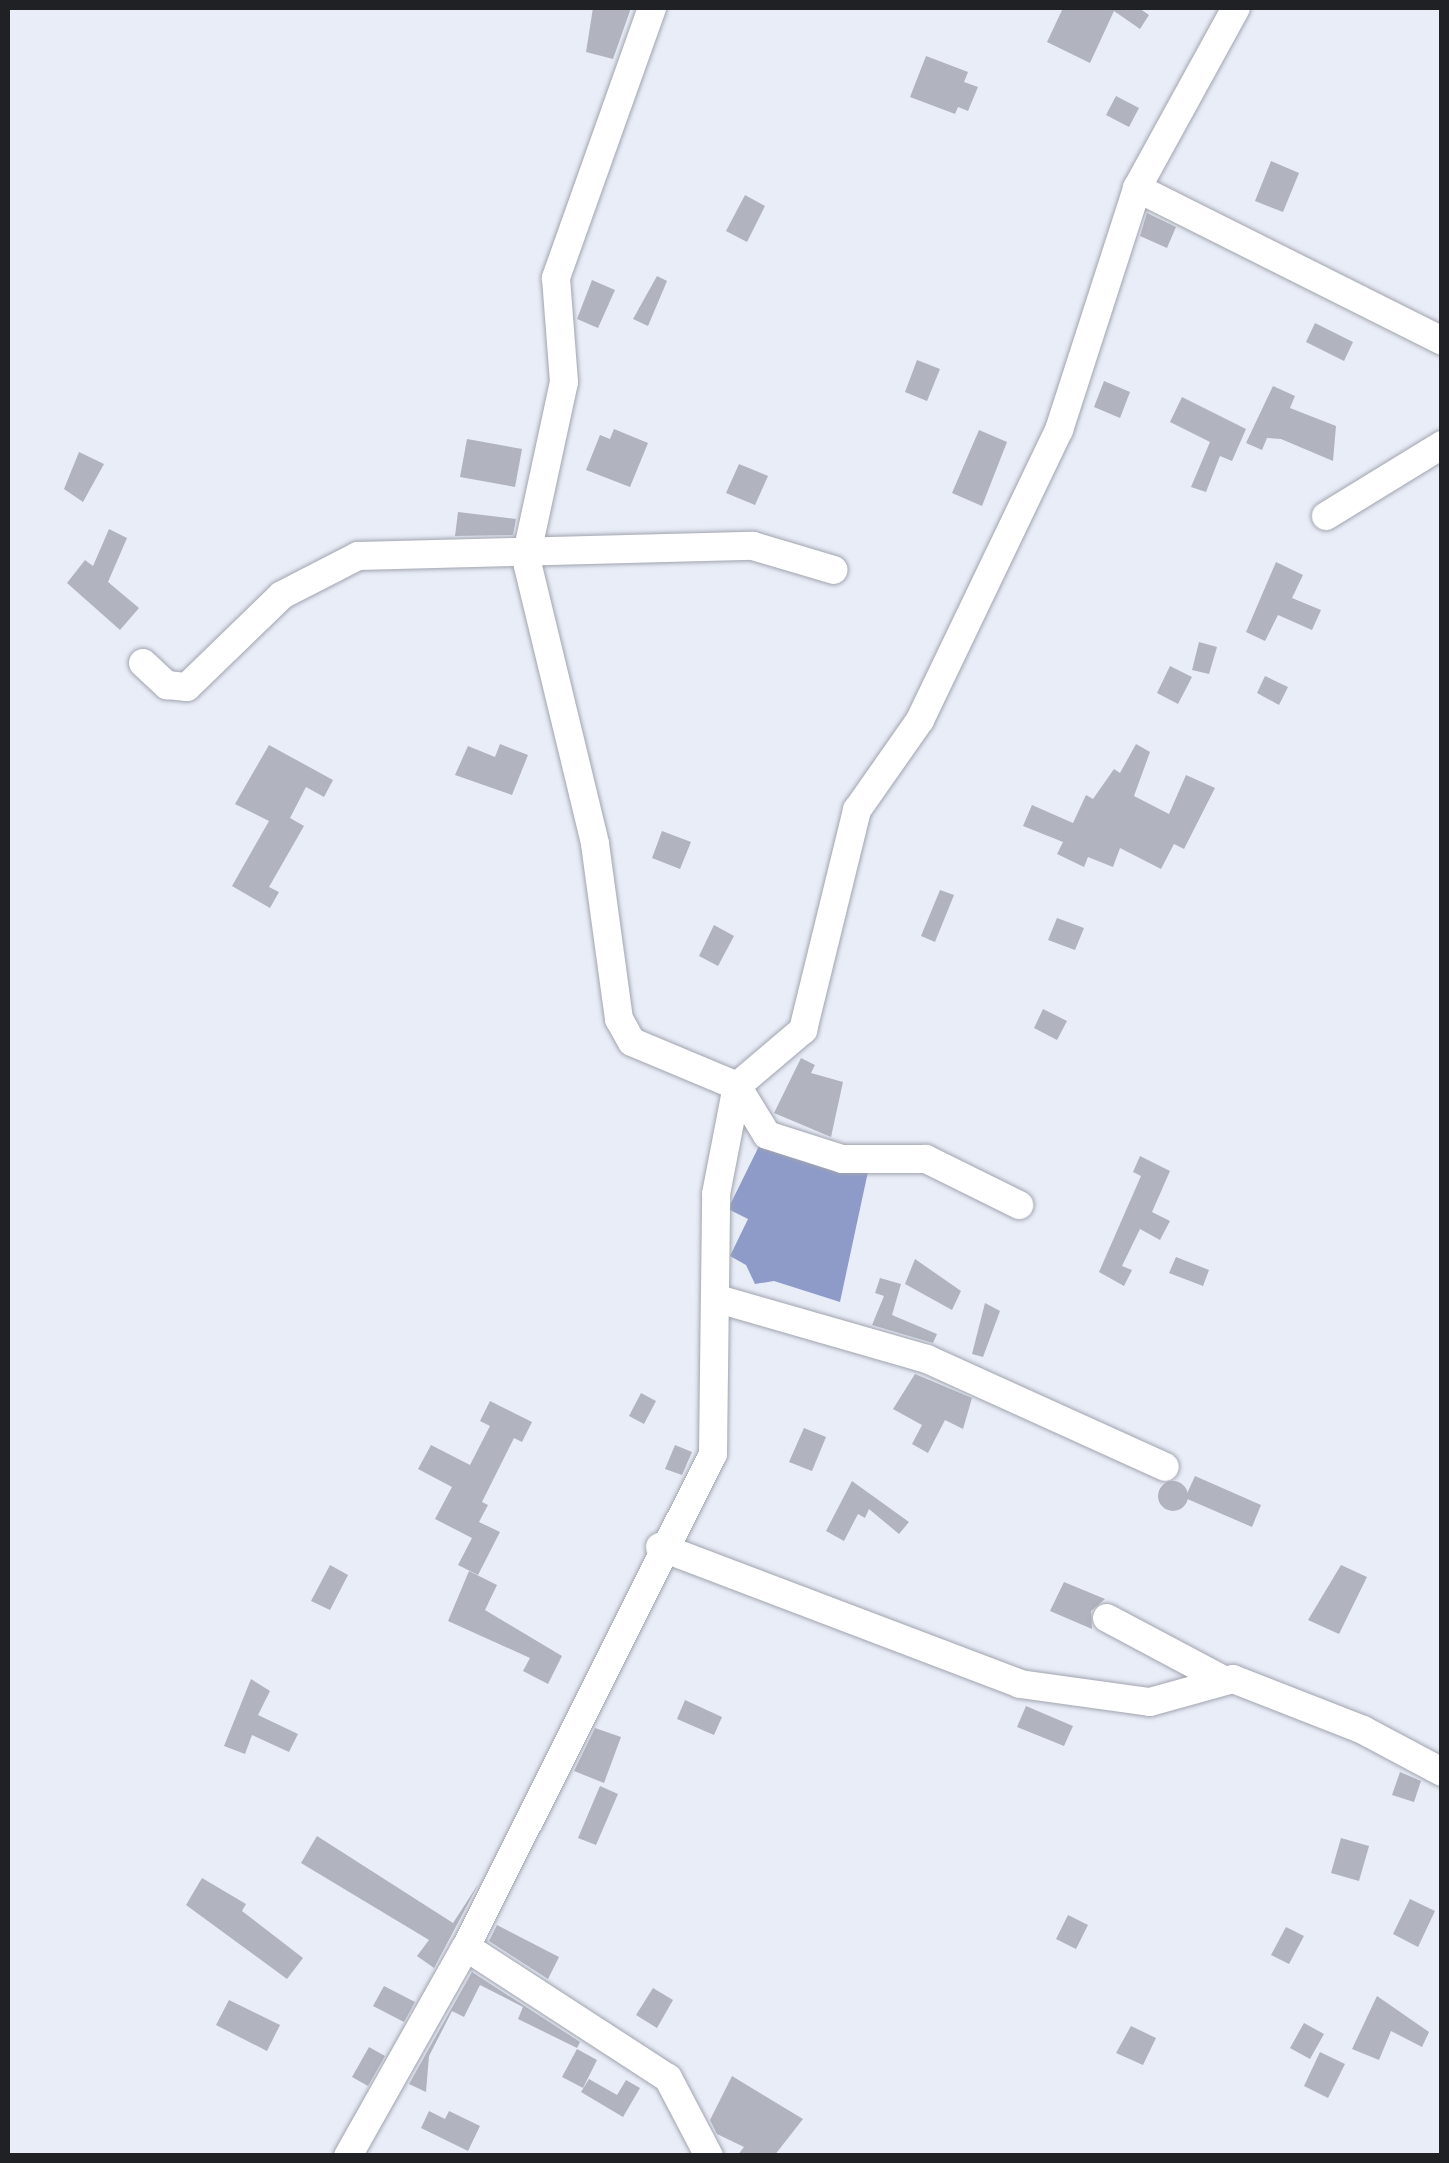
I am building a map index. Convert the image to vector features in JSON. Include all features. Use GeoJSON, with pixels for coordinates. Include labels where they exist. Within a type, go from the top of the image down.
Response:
{"type":"FeatureCollection","features":[{"type":"Feature","properties":{"kind":"street"},"geometry":{"type":"LineString","coordinates":[[652,8],[556,278],[564,382],[526,558],[594,844],[619,1018],[632,1042],[737,1086],[767,1136],[842,1158],[926,1159],[1019,1205]]}},
{"type":"Feature","properties":{"kind":"street"},"geometry":{"type":"LineString","coordinates":[[348,2156],[466,1946],[660,1548],[713,1454],[718,1298],[716,1194],[737,1086],[804,1030],[857,810],[920,720],[1059,430],[1137,188],[1236,8]]}},
{"type":"Feature","properties":{"kind":"street"},"geometry":{"type":"LineString","coordinates":[[1137,188],[1442,341]]}},
{"type":"Feature","properties":{"kind":"street"},"geometry":{"type":"LineString","coordinates":[[1326,516],[1442,445]]}},
{"type":"Feature","properties":{"kind":"street"},"geometry":{"type":"LineString","coordinates":[[143,663],[168,685],[186,687],[282,595],[358,556],[526,558],[753,546],[834,570]]}},
{"type":"Feature","properties":{"kind":"street"},"geometry":{"type":"LineString","coordinates":[[718,1298],[926,1360],[1164,1467]]}},
{"type":"Feature","properties":{"kind":"street"},"geometry":{"type":"LineString","coordinates":[[660,1548],[1067,1696],[1150,1702],[1220,1678]]}},
{"type":"Feature","properties":{"kind":"street"},"geometry":{"type":"LineString","coordinates":[[1107,1618],[1220,1678],[1363,1730],[1442,1772]]}},
{"type":"Feature","properties":{"kind":"street"},"geometry":{"type":"LineString","coordinates":[[466,1946],[668,2078],[709,2156]]}},
{"type":"Feature","properties":{"kind":"water"},"geometry":{"type":"Polygon","coordinates":[[[760,1144],[869,1167],[840,1302],[774,1281],[755,1284],[746,1265],[730,1256],[748,1219],[728,1209],[760,1144]]]}},
{"type":"Feature","properties":{"kind":"building"},"geometry":{"type":"Polygon","coordinates":[[[593,8],[631,8],[613,59],[586,52],[593,8]]]}},
{"type":"Feature","properties":{"kind":"building"},"geometry":{"type":"Polygon","coordinates":[[[1063,8],[1139,8],[1149,15],[1140,29],[1114,11],[1090,63],[1047,42],[1063,8]]]}},
{"type":"Feature","properties":{"kind":"building"},"geometry":{"type":"Polygon","coordinates":[[[926,56],[968,72],[964,82],[978,87],[968,111],[958,107],[955,114],[910,97],[926,56]]]}},
{"type":"Feature","properties":{"kind":"building"},"geometry":{"type":"Polygon","coordinates":[[[1116,96],[1139,108],[1129,127],[1106,115],[1116,96]]]}},
{"type":"Feature","properties":{"kind":"building"},"geometry":{"type":"Polygon","coordinates":[[[1271,161],[1299,173],[1283,212],[1255,201],[1271,161]]]}},
{"type":"Feature","properties":{"kind":"building"},"geometry":{"type":"Polygon","coordinates":[[[745,195],[765,206],[747,242],[726,231],[745,195]]]}},
{"type":"Feature","properties":{"kind":"building"},"geometry":{"type":"Polygon","coordinates":[[[1147,213],[1176,227],[1167,248],[1140,236],[1147,213]]]}},
{"type":"Feature","properties":{"kind":"building"},"geometry":{"type":"Polygon","coordinates":[[[657,276],[667,281],[648,326],[633,319],[657,276]]]}},
{"type":"Feature","properties":{"kind":"building"},"geometry":{"type":"Polygon","coordinates":[[[592,280],[615,290],[598,328],[577,319],[592,280]]]}},
{"type":"Feature","properties":{"kind":"building"},"geometry":{"type":"Polygon","coordinates":[[[1315,323],[1353,342],[1344,361],[1306,342],[1315,323]]]}},
{"type":"Feature","properties":{"kind":"building"},"geometry":{"type":"Polygon","coordinates":[[[917,360],[940,369],[927,401],[905,392],[917,360]]]}},
{"type":"Feature","properties":{"kind":"building"},"geometry":{"type":"Polygon","coordinates":[[[1104,381],[1130,392],[1120,418],[1094,407],[1104,381]]]}},
{"type":"Feature","properties":{"kind":"building"},"geometry":{"type":"Polygon","coordinates":[[[1273,386],[1295,396],[1290,408],[1336,426],[1333,461],[1281,439],[1267,438],[1262,450],[1246,443],[1273,386]]]}},
{"type":"Feature","properties":{"kind":"building"},"geometry":{"type":"Polygon","coordinates":[[[1182,397],[1246,429],[1232,461],[1220,456],[1206,492],[1191,487],[1210,442],[1170,422],[1182,397]]]}},
{"type":"Feature","properties":{"kind":"building"},"geometry":{"type":"Polygon","coordinates":[[[614,429],[648,443],[630,487],[586,470],[600,435],[610,439],[614,429]]]}},
{"type":"Feature","properties":{"kind":"building"},"geometry":{"type":"Polygon","coordinates":[[[979,430],[1007,442],[982,506],[952,493],[979,430]]]}},
{"type":"Feature","properties":{"kind":"building"},"geometry":{"type":"Polygon","coordinates":[[[467,439],[522,449],[515,487],[460,477],[467,439]]]}},
{"type":"Feature","properties":{"kind":"building"},"geometry":{"type":"Polygon","coordinates":[[[79,452],[104,464],[83,502],[64,489],[79,452]]]}},
{"type":"Feature","properties":{"kind":"building"},"geometry":{"type":"Polygon","coordinates":[[[739,464],[768,476],[755,505],[726,493],[739,464]]]}},
{"type":"Feature","properties":{"kind":"building"},"geometry":{"type":"Polygon","coordinates":[[[458,512],[516,519],[513,535],[455,536],[458,512]]]}},
{"type":"Feature","properties":{"kind":"building"},"geometry":{"type":"Polygon","coordinates":[[[109,529],[127,538],[108,582],[139,608],[120,630],[67,583],[85,560],[93,566],[109,529]]]}},
{"type":"Feature","properties":{"kind":"building"},"geometry":{"type":"Polygon","coordinates":[[[1276,562],[1303,575],[1292,598],[1321,610],[1312,630],[1278,615],[1265,641],[1246,632],[1276,562]]]}},
{"type":"Feature","properties":{"kind":"building"},"geometry":{"type":"Polygon","coordinates":[[[1199,642],[1217,647],[1209,674],[1192,670],[1199,642]]]}},
{"type":"Feature","properties":{"kind":"building"},"geometry":{"type":"Polygon","coordinates":[[[1170,666],[1192,677],[1178,704],[1157,693],[1170,666]]]}},
{"type":"Feature","properties":{"kind":"building"},"geometry":{"type":"Polygon","coordinates":[[[1265,676],[1288,687],[1279,705],[1257,693],[1265,676]]]}},
{"type":"Feature","properties":{"kind":"building"},"geometry":{"type":"Polygon","coordinates":[[[500,744],[528,755],[512,795],[455,775],[468,746],[495,757],[500,744]]]}},
{"type":"Feature","properties":{"kind":"building"},"geometry":{"type":"Polygon","coordinates":[[[1136,744],[1150,752],[1134,796],[1169,814],[1186,775],[1215,788],[1184,849],[1174,844],[1161,869],[1120,848],[1113,867],[1088,857],[1084,867],[1057,854],[1063,842],[1023,826],[1032,805],[1073,823],[1086,795],[1093,799],[1114,769],[1120,773],[1136,744]]]}},
{"type":"Feature","properties":{"kind":"building"},"geometry":{"type":"Polygon","coordinates":[[[269,745],[333,780],[324,797],[306,787],[290,818],[304,826],[269,887],[279,892],[270,908],[232,886],[269,821],[235,804],[269,745]]]}},
{"type":"Feature","properties":{"kind":"building"},"geometry":{"type":"Polygon","coordinates":[[[662,831],[691,842],[680,869],[652,858],[662,831]]]}},
{"type":"Feature","properties":{"kind":"building"},"geometry":{"type":"Polygon","coordinates":[[[940,890],[954,895],[935,942],[921,936],[940,890]]]}},
{"type":"Feature","properties":{"kind":"building"},"geometry":{"type":"Polygon","coordinates":[[[1057,918],[1084,928],[1075,950],[1048,940],[1057,918]]]}},
{"type":"Feature","properties":{"kind":"building"},"geometry":{"type":"Polygon","coordinates":[[[714,925],[734,936],[718,966],[699,956],[714,925]]]}},
{"type":"Feature","properties":{"kind":"building"},"geometry":{"type":"Polygon","coordinates":[[[1043,1009],[1067,1021],[1057,1040],[1034,1028],[1043,1009]]]}},
{"type":"Feature","properties":{"kind":"building"},"geometry":{"type":"Polygon","coordinates":[[[801,1058],[815,1065],[811,1073],[843,1082],[831,1137],[774,1113],[801,1058]]]}},
{"type":"Feature","properties":{"kind":"building"},"geometry":{"type":"Polygon","coordinates":[[[1140,1156],[1170,1171],[1152,1212],[1170,1221],[1160,1240],[1140,1229],[1122,1266],[1132,1270],[1124,1286],[1099,1272],[1141,1176],[1133,1172],[1140,1156]]]}},
{"type":"Feature","properties":{"kind":"building"},"geometry":{"type":"Polygon","coordinates":[[[1176,1257],[1209,1270],[1203,1286],[1169,1273],[1176,1257]]]}},
{"type":"Feature","properties":{"kind":"building"},"geometry":{"type":"Polygon","coordinates":[[[915,1259],[961,1291],[952,1310],[905,1284],[915,1259]]]}},
{"type":"Feature","properties":{"kind":"building"},"geometry":{"type":"Polygon","coordinates":[[[880,1278],[901,1284],[892,1315],[937,1334],[933,1343],[872,1325],[884,1296],[875,1293],[880,1278]]]}},
{"type":"Feature","properties":{"kind":"building"},"geometry":{"type":"Polygon","coordinates":[[[985,1303],[1000,1311],[983,1357],[972,1354],[985,1303]]]}},
{"type":"Feature","properties":{"kind":"building"},"geometry":{"type":"Polygon","coordinates":[[[915,1374],[972,1398],[963,1429],[945,1420],[928,1453],[912,1444],[922,1425],[893,1409],[915,1374]]]}},
{"type":"Feature","properties":{"kind":"building"},"geometry":{"type":"Polygon","coordinates":[[[641,1393],[656,1401],[644,1424],[629,1416],[641,1393]]]}},
{"type":"Feature","properties":{"kind":"building"},"geometry":{"type":"Polygon","coordinates":[[[490,1401],[532,1422],[522,1442],[514,1438],[482,1502],[488,1505],[479,1522],[500,1532],[478,1575],[458,1565],[472,1538],[435,1519],[452,1487],[418,1469],[431,1445],[470,1465],[490,1426],[480,1421],[490,1401]]]}},
{"type":"Feature","properties":{"kind":"building"},"geometry":{"type":"Polygon","coordinates":[[[804,1428],[826,1437],[812,1471],[789,1462],[804,1428]]]}},
{"type":"Feature","properties":{"kind":"building"},"geometry":{"type":"Polygon","coordinates":[[[675,1445],[692,1452],[682,1475],[665,1469],[675,1445]]]}},
{"type":"Feature","properties":{"kind":"building"},"geometry":{"type":"Polygon","coordinates":[[[1195,1476],[1261,1505],[1252,1527],[1185,1498],[1195,1476]]]}},
{"type":"Feature","properties":{"kind":"building"},"geometry":{"type":"Polygon","coordinates":[[[852,1481],[909,1522],[899,1534],[869,1509],[865,1518],[858,1514],[844,1541],[826,1531],[852,1481]]]}},
{"type":"Feature","properties":{"kind":"building"},"geometry":{"type":"Polygon","coordinates":[[[1173,1481],[1184,1485],[1188,1496],[1184,1507],[1173,1511],[1162,1507],[1158,1496],[1162,1485],[1173,1481]]]}},
{"type":"Feature","properties":{"kind":"building"},"geometry":{"type":"Polygon","coordinates":[[[330,1565],[348,1575],[330,1610],[311,1601],[330,1565]]]}},
{"type":"Feature","properties":{"kind":"building"},"geometry":{"type":"Polygon","coordinates":[[[1341,1565],[1367,1577],[1339,1634],[1308,1620],[1341,1565]]]}},
{"type":"Feature","properties":{"kind":"building"},"geometry":{"type":"Polygon","coordinates":[[[469,1571],[497,1585],[485,1610],[562,1656],[548,1684],[523,1671],[530,1658],[448,1621],[469,1571]]]}},
{"type":"Feature","properties":{"kind":"building"},"geometry":{"type":"Polygon","coordinates":[[[1064,1582],[1105,1599],[1091,1611],[1092,1629],[1050,1611],[1064,1582]]]}},
{"type":"Feature","properties":{"kind":"building"},"geometry":{"type":"Polygon","coordinates":[[[251,1679],[270,1691],[258,1715],[298,1734],[289,1752],[252,1735],[245,1754],[224,1746],[251,1679]]]}},
{"type":"Feature","properties":{"kind":"building"},"geometry":{"type":"Polygon","coordinates":[[[685,1700],[722,1717],[714,1735],[677,1719],[685,1700]]]}},
{"type":"Feature","properties":{"kind":"building"},"geometry":{"type":"Polygon","coordinates":[[[1026,1706],[1073,1726],[1064,1746],[1017,1727],[1026,1706]]]}},
{"type":"Feature","properties":{"kind":"building"},"geometry":{"type":"Polygon","coordinates":[[[595,1728],[621,1737],[604,1783],[574,1771],[595,1728]]]}},
{"type":"Feature","properties":{"kind":"building"},"geometry":{"type":"Polygon","coordinates":[[[1400,1772],[1421,1781],[1414,1802],[1392,1795],[1400,1772]]]}},
{"type":"Feature","properties":{"kind":"building"},"geometry":{"type":"Polygon","coordinates":[[[600,1786],[618,1794],[596,1845],[578,1838],[600,1786]]]}},
{"type":"Feature","properties":{"kind":"building"},"geometry":{"type":"Polygon","coordinates":[[[317,1836],[453,1923],[479,1883],[434,1968],[417,1956],[429,1940],[301,1863],[317,1836]]]}},
{"type":"Feature","properties":{"kind":"building"},"geometry":{"type":"Polygon","coordinates":[[[1341,1838],[1369,1846],[1359,1881],[1331,1873],[1341,1838]]]}},
{"type":"Feature","properties":{"kind":"building"},"geometry":{"type":"Polygon","coordinates":[[[202,1878],[246,1904],[242,1911],[303,1958],[287,1979],[186,1905],[202,1878]]]}},
{"type":"Feature","properties":{"kind":"building"},"geometry":{"type":"Polygon","coordinates":[[[1410,1899],[1435,1911],[1418,1947],[1393,1934],[1410,1899]]]}},
{"type":"Feature","properties":{"kind":"building"},"geometry":{"type":"Polygon","coordinates":[[[1068,1915],[1088,1925],[1076,1949],[1056,1939],[1068,1915]]]}},
{"type":"Feature","properties":{"kind":"building"},"geometry":{"type":"Polygon","coordinates":[[[497,1925],[559,1957],[548,1979],[489,1941],[497,1925]]]}},
{"type":"Feature","properties":{"kind":"building"},"geometry":{"type":"Polygon","coordinates":[[[1286,1927],[1304,1936],[1289,1964],[1271,1955],[1286,1927]]]}},
{"type":"Feature","properties":{"kind":"building"},"geometry":{"type":"Polygon","coordinates":[[[472,1972],[580,2042],[577,2048],[518,2019],[523,2007],[480,1985],[464,2017],[452,2011],[429,2056],[426,2092],[409,2084],[472,1972]]]}},
{"type":"Feature","properties":{"kind":"building"},"geometry":{"type":"Polygon","coordinates":[[[384,1986],[415,2002],[404,2022],[373,2006],[384,1986]]]}},
{"type":"Feature","properties":{"kind":"building"},"geometry":{"type":"Polygon","coordinates":[[[653,1988],[673,2000],[657,2028],[636,2015],[653,1988]]]}},
{"type":"Feature","properties":{"kind":"building"},"geometry":{"type":"Polygon","coordinates":[[[1377,1996],[1429,2032],[1422,2047],[1391,2031],[1379,2060],[1352,2049],[1377,1996]]]}},
{"type":"Feature","properties":{"kind":"building"},"geometry":{"type":"Polygon","coordinates":[[[229,2000],[280,2025],[267,2051],[216,2025],[229,2000]]]}},
{"type":"Feature","properties":{"kind":"building"},"geometry":{"type":"Polygon","coordinates":[[[1304,2023],[1324,2034],[1310,2059],[1290,2048],[1304,2023]]]}},
{"type":"Feature","properties":{"kind":"building"},"geometry":{"type":"Polygon","coordinates":[[[1131,2026],[1156,2038],[1143,2065],[1116,2053],[1131,2026]]]}},
{"type":"Feature","properties":{"kind":"building"},"geometry":{"type":"Polygon","coordinates":[[[369,2047],[385,2056],[368,2086],[352,2077],[369,2047]]]}},
{"type":"Feature","properties":{"kind":"building"},"geometry":{"type":"Polygon","coordinates":[[[577,2049],[597,2060],[583,2088],[562,2077],[577,2049]]]}},
{"type":"Feature","properties":{"kind":"building"},"geometry":{"type":"Polygon","coordinates":[[[1320,2052],[1345,2064],[1328,2098],[1304,2086],[1320,2052]]]}},
{"type":"Feature","properties":{"kind":"building"},"geometry":{"type":"Polygon","coordinates":[[[732,2076],[803,2119],[774,2156],[737,2156],[744,2147],[717,2134],[710,2120],[732,2076]]]}},
{"type":"Feature","properties":{"kind":"building"},"geometry":{"type":"Polygon","coordinates":[[[589,2079],[617,2095],[626,2080],[640,2088],[623,2117],[581,2092],[589,2079]]]}},
{"type":"Feature","properties":{"kind":"building"},"geometry":{"type":"Polygon","coordinates":[[[429,2111],[445,2119],[449,2111],[480,2126],[468,2151],[421,2128],[429,2111]]]}}]}
